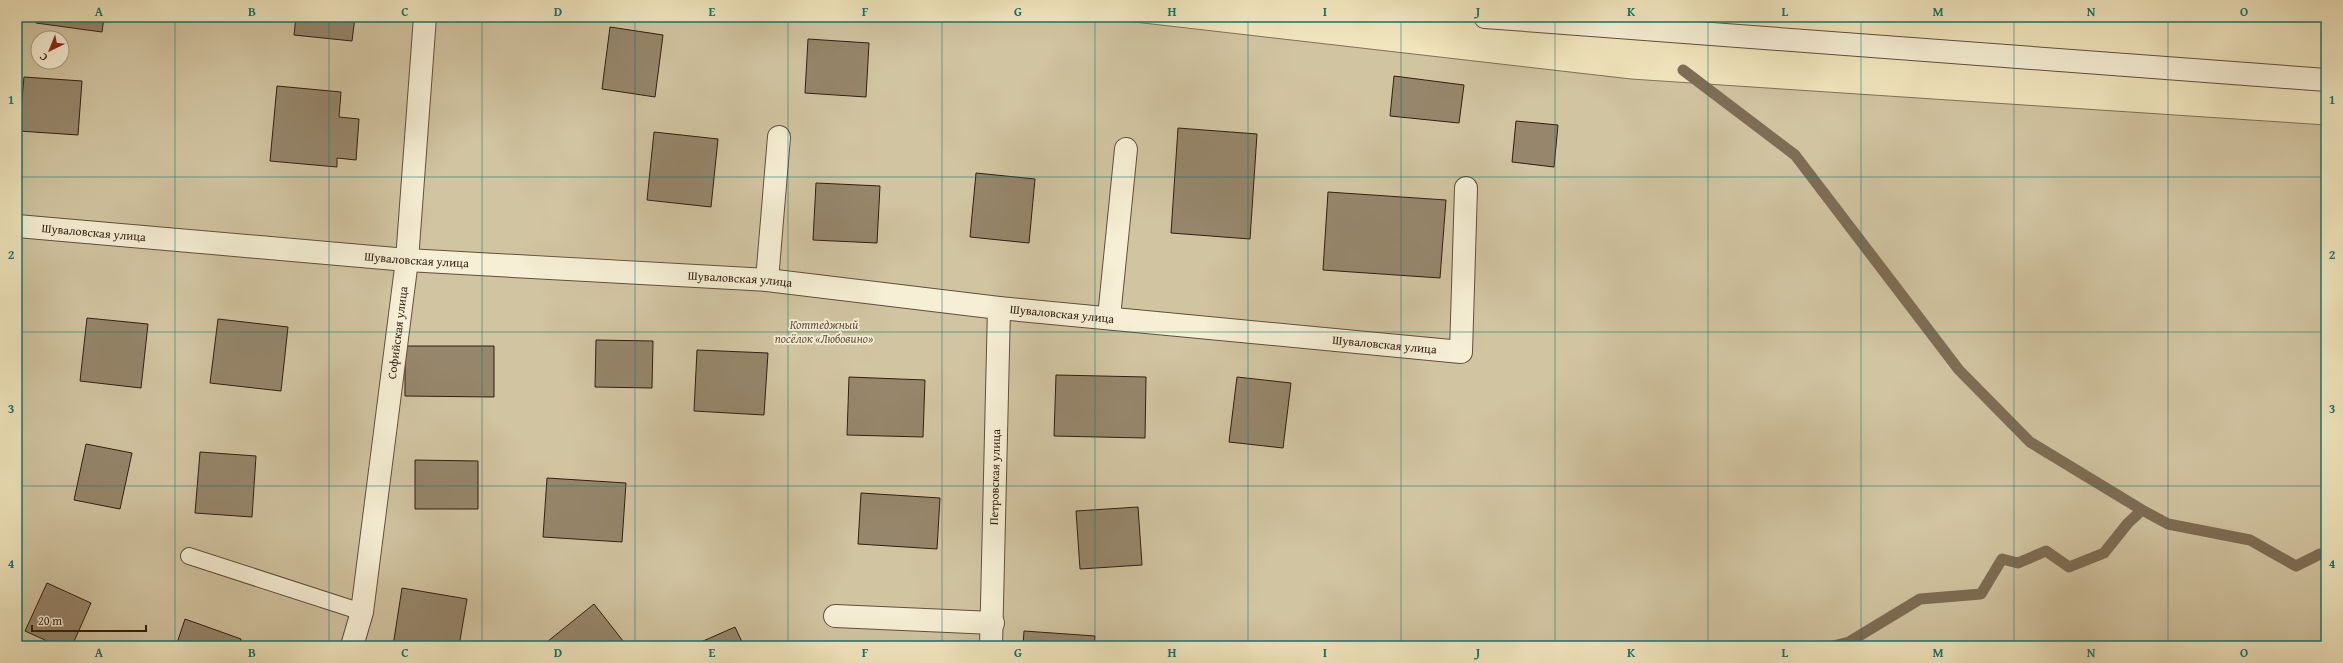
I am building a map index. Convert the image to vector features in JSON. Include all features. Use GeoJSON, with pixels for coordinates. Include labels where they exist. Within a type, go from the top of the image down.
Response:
{"type":"FeatureCollection","features":[{"type":"Feature","properties":{"kind":"street","name":"Софийская улица"},"geometry":{"type":"LineString","coordinates":[[352,646],[362,612],[407,260],[425,17]]}},
{"type":"Feature","properties":{"kind":"street"},"geometry":{"type":"LineString","coordinates":[[1485,17],[2326,80]]}},
{"type":"Feature","properties":{"kind":"street"},"geometry":{"type":"LineString","coordinates":[[767,280],[779,137]]}},
{"type":"Feature","properties":{"kind":"street"},"geometry":{"type":"LineString","coordinates":[[1109,317],[1126,149]]}},
{"type":"Feature","properties":{"kind":"street","name":"Шуваловская улица"},"geometry":{"type":"LineString","coordinates":[[17,226],[407,260],[767,280],[999,308],[1109,317],[1461,352],[1466,188]]}},
{"type":"Feature","properties":{"kind":"street","name":"Петровская улица"},"geometry":{"type":"LineString","coordinates":[[991,646],[993,623],[999,308]]}},
{"type":"Feature","properties":{"kind":"street"},"geometry":{"type":"LineString","coordinates":[[835,616],[993,623]]}},
{"type":"Feature","properties":{"kind":"lane"},"geometry":{"type":"LineString","coordinates":[[190,556],[362,612]]}},
{"type":"Feature","properties":{"kind":"green space","name":"Коттеджный посёлок «Любовино»"},"geometry":{"type":"Polygon","coordinates":[[[17,17],[1091,17],[1631,79],[2326,125],[2326,646],[17,646],[17,17]]]}},
{"type":"Feature","properties":{"kind":"building"},"geometry":{"type":"Polygon","coordinates":[[[37,17],[104,17],[102,32],[36,23],[37,17]]]}},
{"type":"Feature","properties":{"kind":"building"},"geometry":{"type":"Polygon","coordinates":[[[296,17],[355,17],[352,41],[294,35],[296,17]]]}},
{"type":"Feature","properties":{"kind":"building"},"geometry":{"type":"Polygon","coordinates":[[[610,27],[663,35],[655,97],[602,89],[610,27]]]}},
{"type":"Feature","properties":{"kind":"building"},"geometry":{"type":"Polygon","coordinates":[[[808,39],[869,43],[866,97],[805,93],[808,39]]]}},
{"type":"Feature","properties":{"kind":"building"},"geometry":{"type":"Polygon","coordinates":[[[1394,76],[1464,85],[1459,123],[1390,116],[1394,76]]]}},
{"type":"Feature","properties":{"kind":"building"},"geometry":{"type":"Polygon","coordinates":[[[24,77],[82,81],[78,135],[19,131],[24,77]]]}},
{"type":"Feature","properties":{"kind":"building"},"geometry":{"type":"Polygon","coordinates":[[[277,86],[341,92],[339,117],[359,119],[356,160],[337,158],[337,167],[270,161],[277,86]]]}},
{"type":"Feature","properties":{"kind":"building"},"geometry":{"type":"Polygon","coordinates":[[[1516,121],[1558,125],[1554,167],[1512,162],[1516,121]]]}},
{"type":"Feature","properties":{"kind":"building"},"geometry":{"type":"Polygon","coordinates":[[[1178,128],[1257,134],[1250,239],[1171,233],[1178,128]]]}},
{"type":"Feature","properties":{"kind":"building"},"geometry":{"type":"Polygon","coordinates":[[[654,132],[718,139],[711,207],[647,200],[654,132]]]}},
{"type":"Feature","properties":{"kind":"building"},"geometry":{"type":"Polygon","coordinates":[[[976,173],[1035,179],[1029,243],[970,237],[976,173]]]}},
{"type":"Feature","properties":{"kind":"building"},"geometry":{"type":"Polygon","coordinates":[[[816,183],[880,186],[877,243],[813,240],[816,183]]]}},
{"type":"Feature","properties":{"kind":"building"},"geometry":{"type":"Polygon","coordinates":[[[1328,192],[1446,200],[1440,278],[1323,270],[1328,192]]]}},
{"type":"Feature","properties":{"kind":"building"},"geometry":{"type":"Polygon","coordinates":[[[87,318],[148,324],[141,388],[80,381],[87,318]]]}},
{"type":"Feature","properties":{"kind":"building"},"geometry":{"type":"Polygon","coordinates":[[[218,319],[288,327],[281,391],[210,383],[218,319]]]}},
{"type":"Feature","properties":{"kind":"building"},"geometry":{"type":"Polygon","coordinates":[[[596,340],[653,341],[652,388],[595,387],[596,340]]]}},
{"type":"Feature","properties":{"kind":"building"},"geometry":{"type":"Polygon","coordinates":[[[405,346],[494,346],[494,397],[405,396],[405,346]]]}},
{"type":"Feature","properties":{"kind":"building"},"geometry":{"type":"Polygon","coordinates":[[[697,350],[768,353],[764,415],[694,411],[697,350]]]}},
{"type":"Feature","properties":{"kind":"building"},"geometry":{"type":"Polygon","coordinates":[[[1056,375],[1146,377],[1145,438],[1054,436],[1056,375]]]}},
{"type":"Feature","properties":{"kind":"building"},"geometry":{"type":"Polygon","coordinates":[[[849,377],[925,380],[923,437],[847,435],[849,377]]]}},
{"type":"Feature","properties":{"kind":"building"},"geometry":{"type":"Polygon","coordinates":[[[1237,377],[1291,383],[1283,448],[1229,442],[1237,377]]]}},
{"type":"Feature","properties":{"kind":"building"},"geometry":{"type":"Polygon","coordinates":[[[86,444],[132,453],[120,509],[74,500],[86,444]]]}},
{"type":"Feature","properties":{"kind":"building"},"geometry":{"type":"Polygon","coordinates":[[[200,452],[256,456],[252,517],[195,513],[200,452]]]}},
{"type":"Feature","properties":{"kind":"building"},"geometry":{"type":"Polygon","coordinates":[[[415,460],[478,461],[478,509],[415,509],[415,460]]]}},
{"type":"Feature","properties":{"kind":"building"},"geometry":{"type":"Polygon","coordinates":[[[547,478],[626,483],[622,542],[543,537],[547,478]]]}},
{"type":"Feature","properties":{"kind":"building"},"geometry":{"type":"Polygon","coordinates":[[[861,493],[940,498],[937,549],[858,544],[861,493]]]}},
{"type":"Feature","properties":{"kind":"building"},"geometry":{"type":"Polygon","coordinates":[[[1138,507],[1142,565],[1080,569],[1076,511],[1138,507]]]}},
{"type":"Feature","properties":{"kind":"building"},"geometry":{"type":"Polygon","coordinates":[[[47,583],[91,603],[72,646],[58,646],[25,631],[47,583]]]}},
{"type":"Feature","properties":{"kind":"building"},"geometry":{"type":"Polygon","coordinates":[[[402,588],[467,599],[459,646],[393,646],[402,588]]]}},
{"type":"Feature","properties":{"kind":"building"},"geometry":{"type":"Polygon","coordinates":[[[594,604],[627,646],[542,646],[594,604]]]}},
{"type":"Feature","properties":{"kind":"building"},"geometry":{"type":"Polygon","coordinates":[[[185,619],[241,639],[239,646],[176,646],[185,619]]]}},
{"type":"Feature","properties":{"kind":"building"},"geometry":{"type":"Polygon","coordinates":[[[735,627],[744,646],[694,645],[735,627]]]}},
{"type":"Feature","properties":{"kind":"building"},"geometry":{"type":"Polygon","coordinates":[[[1024,631],[1095,636],[1094,646],[1023,646],[1024,631]]]}},
{"type":"Feature","properties":{"kind":"waterway"},"geometry":{"type":"LineString","coordinates":[[1683,70],[1795,155],[1959,370],[2030,442],[2142,510]]}},
{"type":"Feature","properties":{"kind":"waterway"},"geometry":{"type":"LineString","coordinates":[[1833,646],[1849,642],[1920,599],[1981,594],[2002,559],[2018,563],[2046,551],[2069,567],[2104,553],[2128,523],[2142,510],[2168,524],[2250,540],[2296,566],[2320,554],[2326,554]]}}]}
